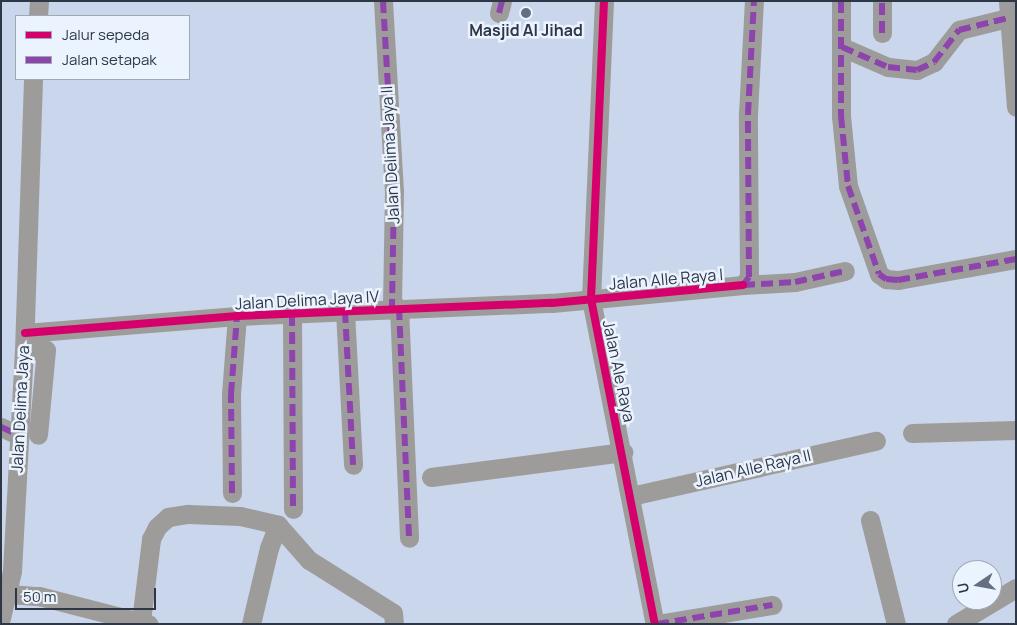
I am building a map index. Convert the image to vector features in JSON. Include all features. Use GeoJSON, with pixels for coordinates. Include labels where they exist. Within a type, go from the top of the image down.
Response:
{"type":"FeatureCollection","features":[{"type":"Feature","properties":{"kind":"street"},"geometry":{"type":"LineString","coordinates":[[38,15],[39,1]]}},
{"type":"Feature","properties":{"kind":"street","name":"Jalan Delima Jaya II"},"geometry":{"type":"LineString","coordinates":[[382,1],[394,191],[396,309],[409,538]]}},
{"type":"Feature","properties":{"kind":"street","name":"Jalan Ale Raya"},"geometry":{"type":"LineString","coordinates":[[604,1],[591,299],[656,624]]}},
{"type":"Feature","properties":{"kind":"street"},"geometry":{"type":"LineString","coordinates":[[743,284],[749,277],[748,114],[754,1]]}},
{"type":"Feature","properties":{"kind":"street"},"geometry":{"type":"LineString","coordinates":[[841,1],[841,116],[848,186],[877,270],[886,279],[898,280],[1016,259]]}},
{"type":"Feature","properties":{"kind":"street"},"geometry":{"type":"LineString","coordinates":[[882,1],[882,33]]}},
{"type":"Feature","properties":{"kind":"street"},"geometry":{"type":"LineString","coordinates":[[842,47],[888,67],[917,70],[934,62],[959,30],[1008,10],[1016,107]]}},
{"type":"Feature","properties":{"kind":"street","name":"Jalan Delima Jaya"},"geometry":{"type":"LineString","coordinates":[[4,605],[7,569],[10,431],[24,351],[34,80]]}},
{"type":"Feature","properties":{"kind":"street","name":"Jalan Alle Raya I"},"geometry":{"type":"LineString","coordinates":[[591,299],[743,284],[795,282],[845,271]]}},
{"type":"Feature","properties":{"kind":"street","name":"Jalan Delima Jaya IV"},"geometry":{"type":"LineString","coordinates":[[25,333],[237,316],[591,299]]}},
{"type":"Feature","properties":{"kind":"street"},"geometry":{"type":"LineString","coordinates":[[345,311],[353,465]]}},
{"type":"Feature","properties":{"kind":"street"},"geometry":{"type":"LineString","coordinates":[[292,314],[293,509]]}},
{"type":"Feature","properties":{"kind":"street"},"geometry":{"type":"LineString","coordinates":[[232,492],[231,394],[237,316]]}},
{"type":"Feature","properties":{"kind":"street"},"geometry":{"type":"LineString","coordinates":[[24,351],[46,350],[38,435]]}},
{"type":"Feature","properties":{"kind":"street"},"geometry":{"type":"LineString","coordinates":[[912,433],[1016,430]]}},
{"type":"Feature","properties":{"kind":"street","name":"Jalan Alle Raya II"},"geometry":{"type":"LineString","coordinates":[[631,496],[876,441]]}},
{"type":"Feature","properties":{"kind":"street"},"geometry":{"type":"LineString","coordinates":[[430,477],[623,452]]}},
{"type":"Feature","properties":{"kind":"street"},"geometry":{"type":"LineString","coordinates":[[4,605],[39,596],[144,622],[151,539],[157,527],[168,517],[188,514],[240,516],[278,526],[309,560],[393,613],[394,624]]}},
{"type":"Feature","properties":{"kind":"street"},"geometry":{"type":"LineString","coordinates":[[870,520],[896,624]]}},
{"type":"Feature","properties":{"kind":"street"},"geometry":{"type":"LineString","coordinates":[[252,624],[269,548],[278,526]]}},
{"type":"Feature","properties":{"kind":"street"},"geometry":{"type":"LineString","coordinates":[[956,624],[1016,588]]}},
{"type":"Feature","properties":{"kind":"street"},"geometry":{"type":"LineString","coordinates":[[656,624],[772,605]]}},
{"type":"Feature","properties":{"kind":"marked path"},"geometry":{"type":"LineString","coordinates":[[383,1],[394,191],[392,310]]}},
{"type":"Feature","properties":{"kind":"marked path"},"geometry":{"type":"LineString","coordinates":[[499,13],[502,1]]}},
{"type":"Feature","properties":{"kind":"marked path"},"geometry":{"type":"LineString","coordinates":[[743,285],[749,277],[748,114],[754,1]]}},
{"type":"Feature","properties":{"kind":"marked path"},"geometry":{"type":"LineString","coordinates":[[841,1],[841,116],[848,186],[879,274],[886,279],[898,280],[1016,259]]}},
{"type":"Feature","properties":{"kind":"marked path"},"geometry":{"type":"LineString","coordinates":[[882,1],[882,33]]}},
{"type":"Feature","properties":{"kind":"marked path"},"geometry":{"type":"LineString","coordinates":[[842,47],[888,67],[917,70],[934,62],[959,30],[1008,18]]}},
{"type":"Feature","properties":{"kind":"marked path"},"geometry":{"type":"LineString","coordinates":[[743,285],[795,282],[845,271]]}},
{"type":"Feature","properties":{"kind":"marked path"},"geometry":{"type":"LineString","coordinates":[[399,308],[409,538]]}},
{"type":"Feature","properties":{"kind":"marked path"},"geometry":{"type":"LineString","coordinates":[[345,311],[353,465]]}},
{"type":"Feature","properties":{"kind":"marked path"},"geometry":{"type":"LineString","coordinates":[[292,314],[293,509]]}},
{"type":"Feature","properties":{"kind":"marked path"},"geometry":{"type":"LineString","coordinates":[[232,493],[231,394],[237,316]]}},
{"type":"Feature","properties":{"kind":"marked path"},"geometry":{"type":"LineString","coordinates":[[1,427],[18,435]]}},
{"type":"Feature","properties":{"kind":"marked path"},"geometry":{"type":"LineString","coordinates":[[657,624],[772,605]]}},
{"type":"Feature","properties":{"kind":"cycle path"},"geometry":{"type":"LineString","coordinates":[[604,1],[591,299],[655,624]]}},
{"type":"Feature","properties":{"kind":"cycle path"},"geometry":{"type":"LineString","coordinates":[[25,333],[237,316],[552,303],[743,285]]}},
{"type":"Feature","properties":{"kind":"place","name":"Masjid Al Jihad"},"geometry":{"type":"Point","coordinates":[526,13]}}]}
